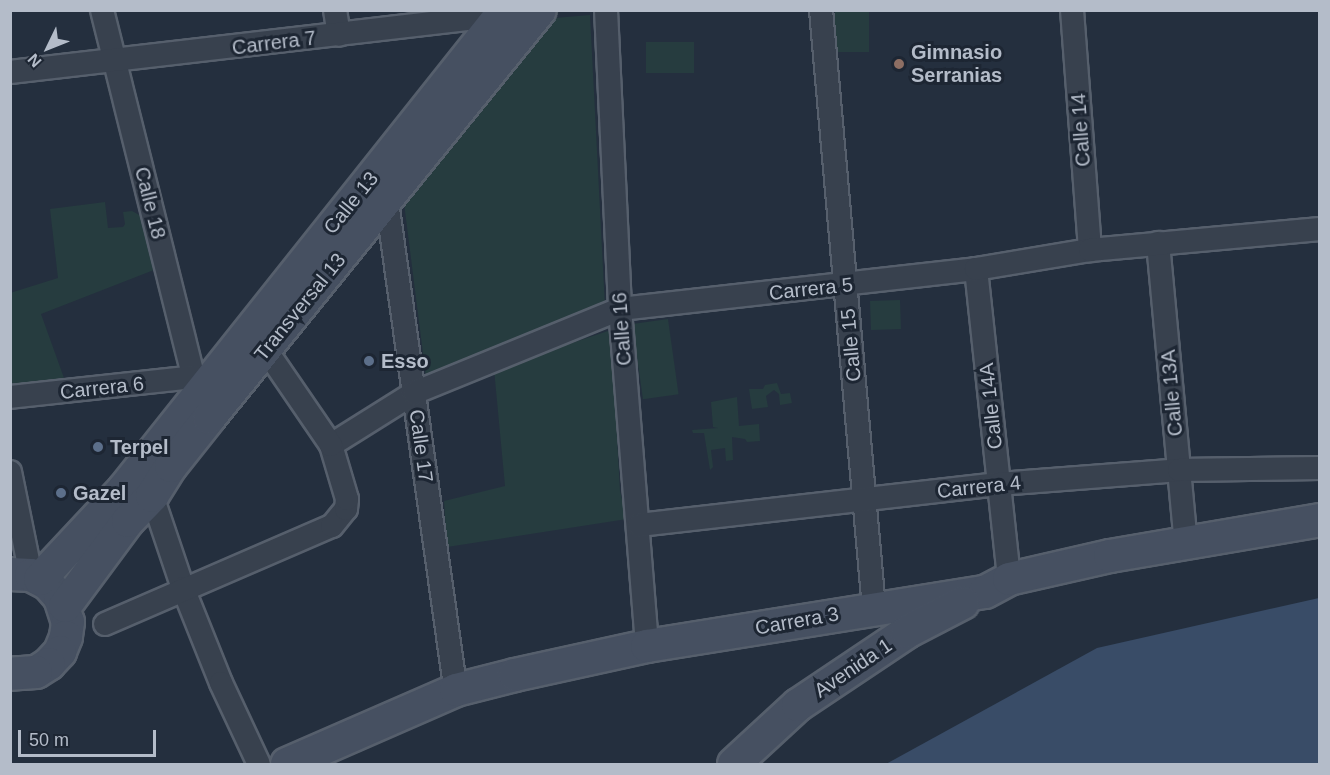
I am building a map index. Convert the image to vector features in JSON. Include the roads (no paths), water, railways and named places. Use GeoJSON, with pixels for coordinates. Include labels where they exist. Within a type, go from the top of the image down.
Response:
{"type":"FeatureCollection","features":[{"type":"Feature","properties":{"kind":"main road","name":"Transversal 13"},"geometry":{"type":"LineString","coordinates":[[65,606],[128,521],[152,496],[177,458],[387,202],[539,10]]}},
{"type":"Feature","properties":{"kind":"main road","name":"Calle 13"},"geometry":{"type":"LineString","coordinates":[[196,387],[504,13]]}},
{"type":"Feature","properties":{"kind":"main road"},"geometry":{"type":"LineString","coordinates":[[14,678],[43,668],[60,652],[66,638],[68,622],[65,606],[55,590],[27,576],[124,489],[196,387]]}},
{"type":"Feature","properties":{"kind":"main road","name":"Carrera 3"},"geometry":{"type":"LineString","coordinates":[[287,765],[456,690],[647,646],[997,585],[1110,555],[1320,520]]}},
{"type":"Feature","properties":{"kind":"main road","name":"Avenida 1"},"geometry":{"type":"LineString","coordinates":[[734,765],[798,705],[907,632],[997,585]]}},
{"type":"Feature","properties":{"kind":"main road"},"geometry":{"type":"LineString","coordinates":[[838,614],[854,619],[865,632],[867,648],[861,664]]}},
{"type":"Feature","properties":{"kind":"street","name":"Calle 18"},"geometry":{"type":"LineString","coordinates":[[102,10],[196,387]]}},
{"type":"Feature","properties":{"kind":"street"},"geometry":{"type":"LineString","coordinates":[[335,10],[339,35]]}},
{"type":"Feature","properties":{"kind":"street","name":"Carrera 7"},"geometry":{"type":"LineString","coordinates":[[10,72],[114,62],[539,10]]}},
{"type":"Feature","properties":{"kind":"street","name":"Calle 16"},"geometry":{"type":"LineString","coordinates":[[606,10],[620,309],[647,646]]}},
{"type":"Feature","properties":{"kind":"street","name":"Calle 15"},"geometry":{"type":"LineString","coordinates":[[822,10],[874,608]]}},
{"type":"Feature","properties":{"kind":"street","name":"Calle 14"},"geometry":{"type":"LineString","coordinates":[[1072,10],[1090,250]]}},
{"type":"Feature","properties":{"kind":"street","name":"Calle 17"},"geometry":{"type":"LineString","coordinates":[[387,202],[456,690]]}},
{"type":"Feature","properties":{"kind":"street","name":"Carrera 5"},"geometry":{"type":"LineString","coordinates":[[331,445],[414,393],[620,309],[976,269],[1090,250],[1320,229]]}},
{"type":"Feature","properties":{"kind":"street","name":"Calle 13A"},"geometry":{"type":"LineString","coordinates":[[1158,243],[1186,544]]}},
{"type":"Feature","properties":{"kind":"street","name":"Calle 14A"},"geometry":{"type":"LineString","coordinates":[[976,269],[999,484],[997,585]]}},
{"type":"Feature","properties":{"kind":"street"},"geometry":{"type":"LineString","coordinates":[[105,624],[183,588],[332,526],[346,509],[348,499],[331,445],[266,350]]}},
{"type":"Feature","properties":{"kind":"street","name":"Carrera 6"},"geometry":{"type":"LineString","coordinates":[[10,398],[196,387]]}},
{"type":"Feature","properties":{"kind":"street","name":"Carrera 4"},"geometry":{"type":"LineString","coordinates":[[639,525],[999,484],[1179,470],[1320,468]]}},
{"type":"Feature","properties":{"kind":"street"},"geometry":{"type":"LineString","coordinates":[[10,472],[27,576]]}},
{"type":"Feature","properties":{"kind":"street"},"geometry":{"type":"LineString","coordinates":[[152,496],[183,588],[221,682],[259,765]]}},
{"type":"Feature","properties":{"kind":"water"},"geometry":{"type":"Polygon","coordinates":[[[1319,598],[1319,764],[886,764],[1097,648],[1319,598]]]}},
{"type":"Feature","properties":{"kind":"place","name":"Gimnasio Serranias"},"geometry":{"type":"Point","coordinates":[899,64]}},
{"type":"Feature","properties":{"kind":"place","name":"Esso"},"geometry":{"type":"Point","coordinates":[369,361]}},
{"type":"Feature","properties":{"kind":"place","name":"Terpel"},"geometry":{"type":"Point","coordinates":[98,447]}},
{"type":"Feature","properties":{"kind":"place","name":"Gazel"},"geometry":{"type":"Point","coordinates":[61,493]}}]}
